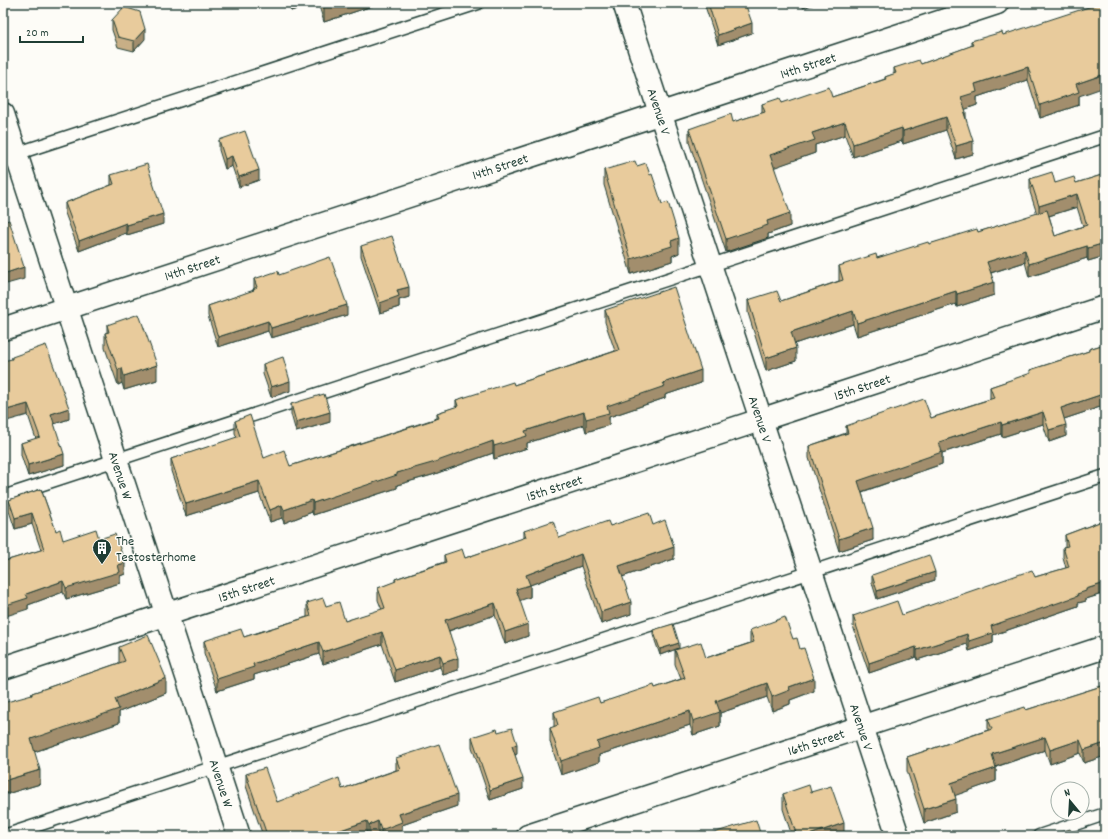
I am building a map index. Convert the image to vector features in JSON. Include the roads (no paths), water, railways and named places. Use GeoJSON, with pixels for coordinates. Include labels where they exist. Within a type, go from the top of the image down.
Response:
{"type":"FeatureCollection","features":[{"type":"Feature","properties":{"kind":"street","name":"Avenue V"},"geometry":{"type":"LineString","coordinates":[[624,3],[898,836]]}},
{"type":"Feature","properties":{"kind":"street","name":"14th Street"},"geometry":{"type":"LineString","coordinates":[[3,328],[997,3]]}},
{"type":"Feature","properties":{"kind":"street","name":"Avenue W"},"geometry":{"type":"LineString","coordinates":[[3,114],[9,156],[66,308],[239,836]]}},
{"type":"Feature","properties":{"kind":"street","name":"15th Street"},"geometry":{"type":"LineString","coordinates":[[3,668],[1105,306]]}},
{"type":"Feature","properties":{"kind":"street","name":"16th Street"},"geometry":{"type":"LineString","coordinates":[[528,836],[1105,647]]}},
{"type":"Feature","properties":{"kind":"lane"},"geometry":{"type":"LineString","coordinates":[[9,156],[478,3]]}},
{"type":"Feature","properties":{"kind":"lane"},"geometry":{"type":"LineString","coordinates":[[3,497],[710,264],[1105,136]]}},
{"type":"Feature","properties":{"kind":"lane"},"geometry":{"type":"LineString","coordinates":[[4,836],[1105,476]]}},
{"type":"Feature","properties":{"kind":"lane"},"geometry":{"type":"LineString","coordinates":[[1039,836],[1105,814]]}},
{"type":"Feature","properties":{"kind":"place","name":"The Testosterhome"},"geometry":{"type":"Point","coordinates":[102,565]}}]}
